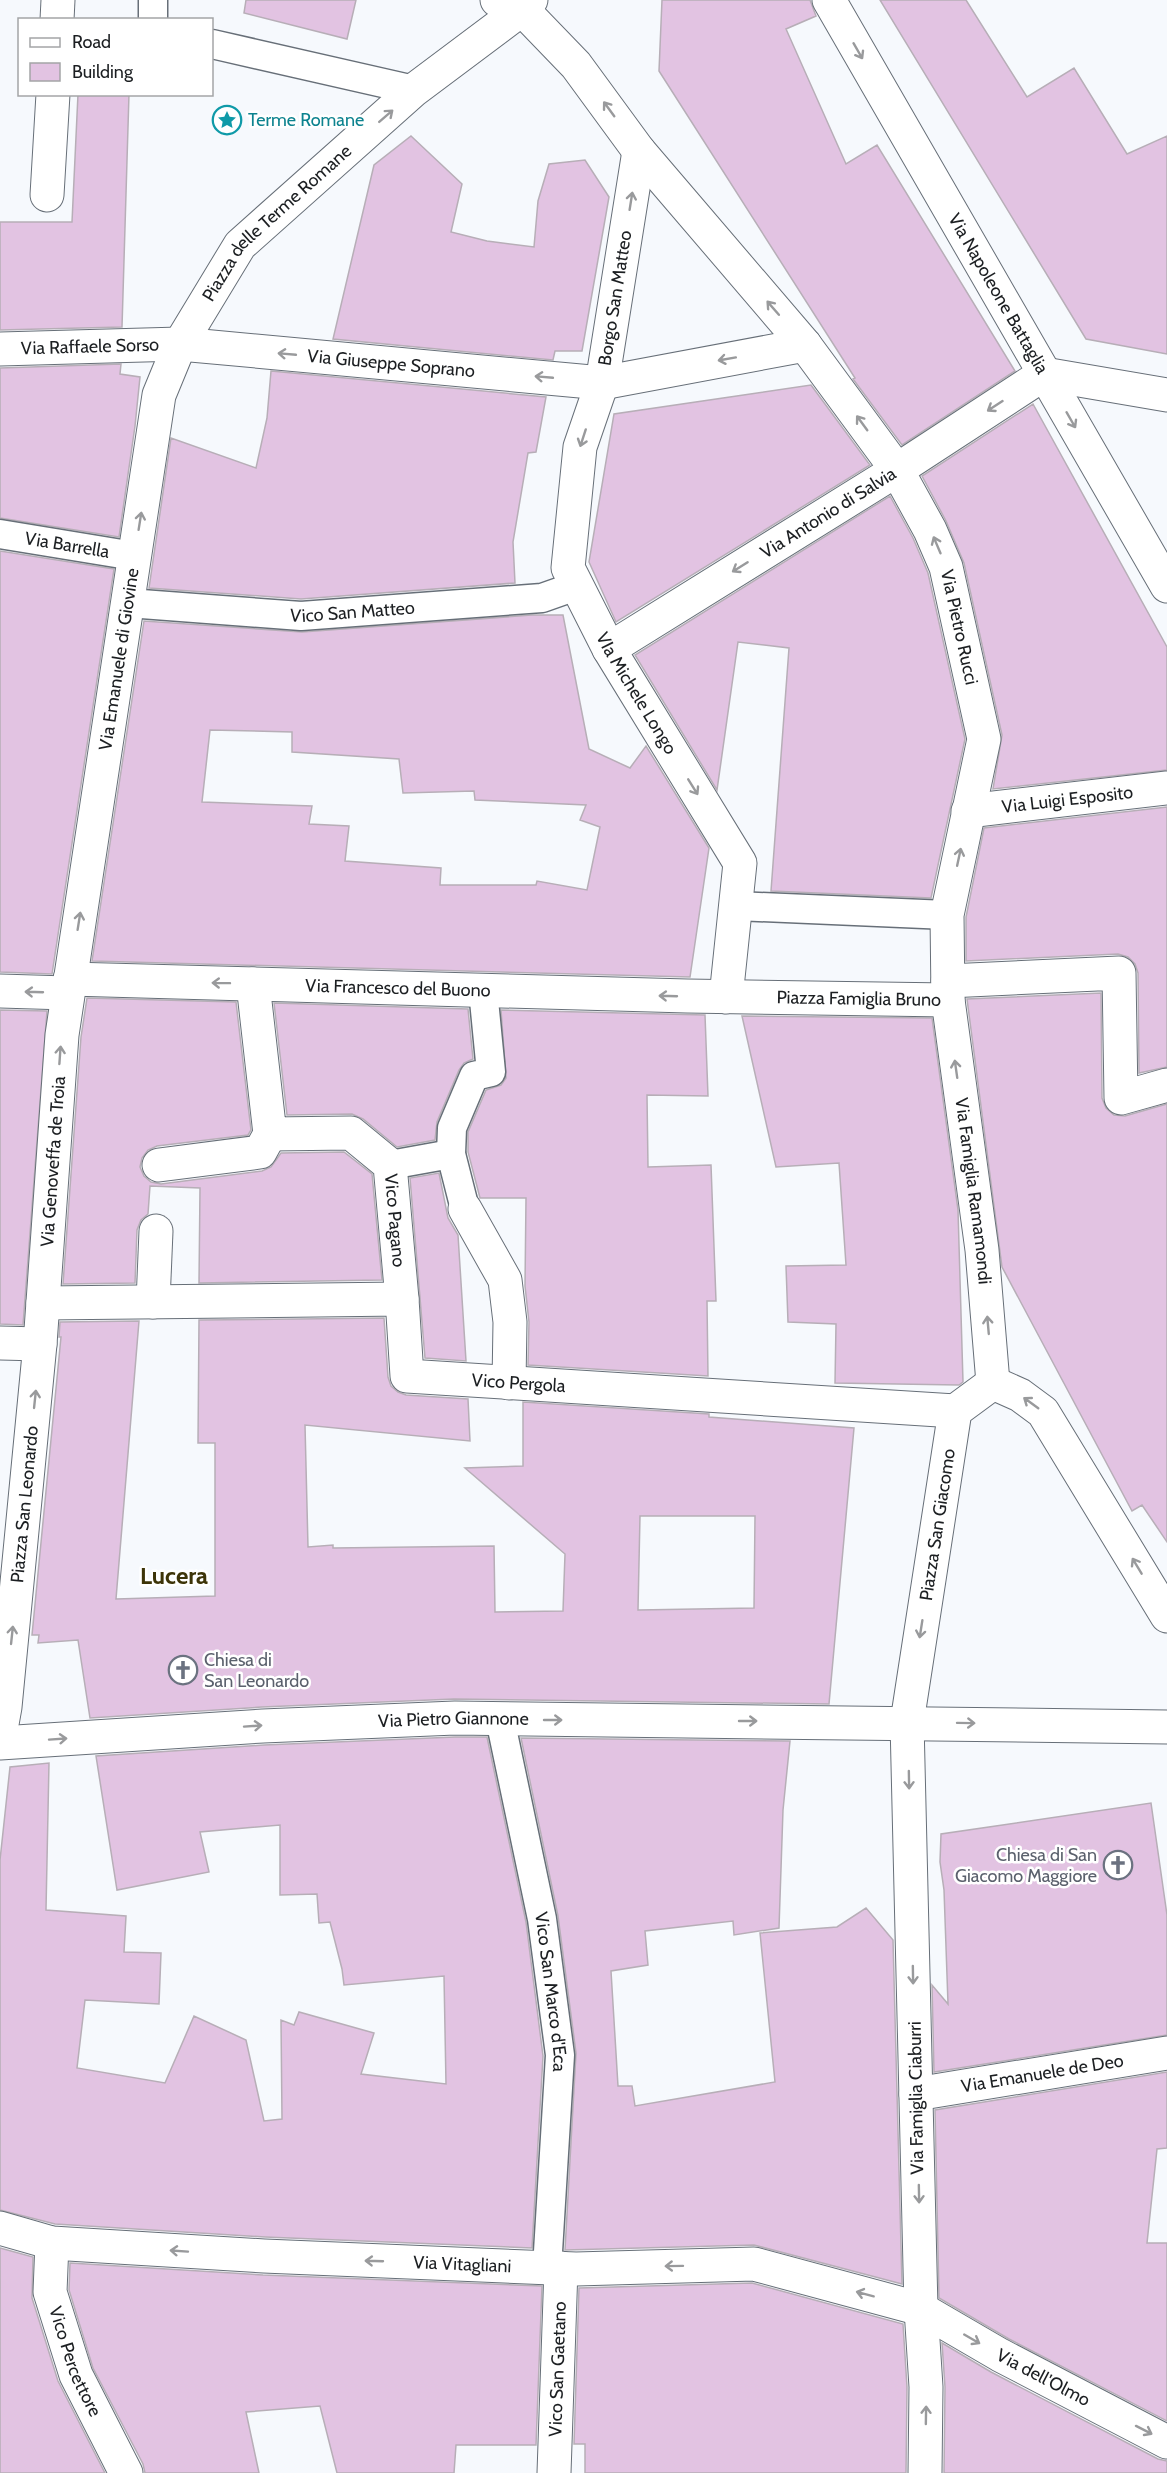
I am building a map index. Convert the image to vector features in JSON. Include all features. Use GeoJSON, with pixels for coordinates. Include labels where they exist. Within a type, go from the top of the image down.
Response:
{"type":"FeatureCollection","features":[{"type":"Feature","properties":{"kind":"street"},"geometry":{"type":"LineString","coordinates":[[57,18],[58,0]]}},
{"type":"Feature","properties":{"kind":"street"},"geometry":{"type":"LineString","coordinates":[[153,0],[153,18]]}},
{"type":"Feature","properties":{"kind":"street","name":"Via Napoleone Battaglia"},"geometry":{"type":"LineString","coordinates":[[829,0],[1167,586]]}},
{"type":"Feature","properties":{"kind":"street"},"geometry":{"type":"LineString","coordinates":[[516,3],[576,65],[639,151],[814,358]]}},
{"type":"Feature","properties":{"kind":"street","name":"Piazza delle Terme Romane"},"geometry":{"type":"LineString","coordinates":[[180,344],[240,245],[414,90],[516,3]]}},
{"type":"Feature","properties":{"kind":"street"},"geometry":{"type":"LineString","coordinates":[[213,44],[414,90]]}},
{"type":"Feature","properties":{"kind":"street"},"geometry":{"type":"LineString","coordinates":[[47,195],[53,96]]}},
{"type":"Feature","properties":{"kind":"street","name":"Borgo San Matteo"},"geometry":{"type":"LineString","coordinates":[[639,151],[602,383],[814,358]]}},
{"type":"Feature","properties":{"kind":"street","name":"Via Raffaele Sorso"},"geometry":{"type":"LineString","coordinates":[[0,349],[180,344]]}},
{"type":"Feature","properties":{"kind":"street","name":"Via Giuseppe Soprano"},"geometry":{"type":"LineString","coordinates":[[180,344],[602,383]]}},
{"type":"Feature","properties":{"kind":"street","name":"Via Emanuele di Giovine"},"geometry":{"type":"LineString","coordinates":[[69,986],[159,395],[180,344]]}},
{"type":"Feature","properties":{"kind":"street","name":"Via Pietro Rucci"},"geometry":{"type":"LineString","coordinates":[[814,358],[897,470],[930,530],[946,567],[984,739],[947,915]]}},
{"type":"Feature","properties":{"kind":"street"},"geometry":{"type":"LineString","coordinates":[[1044,374],[1167,395]]}},
{"type":"Feature","properties":{"kind":"street","name":"Via Antonio di Salvia"},"geometry":{"type":"LineString","coordinates":[[609,649],[897,470],[1044,374]]}},
{"type":"Feature","properties":{"kind":"street","name":"VIa Michele Longo"},"geometry":{"type":"LineString","coordinates":[[602,383],[580,447],[568,568],[609,649],[740,863],[726,997]]}},
{"type":"Feature","properties":{"kind":"street","name":"Via Barrella"},"geometry":{"type":"LineString","coordinates":[[0,534],[134,556]]}},
{"type":"Feature","properties":{"kind":"street","name":"Vico San Matteo"},"geometry":{"type":"LineString","coordinates":[[128,603],[301,616],[542,598],[576,586]]}},
{"type":"Feature","properties":{"kind":"street","name":"Via Luigi Esposito"},"geometry":{"type":"LineString","coordinates":[[968,811],[1167,788]]}},
{"type":"Feature","properties":{"kind":"street"},"geometry":{"type":"LineString","coordinates":[[736,906],[947,915]]}},
{"type":"Feature","properties":{"kind":"street","name":"Piazza Famiglia Bruno"},"geometry":{"type":"LineString","coordinates":[[726,997],[948,991],[947,915]]}},
{"type":"Feature","properties":{"kind":"street"},"geometry":{"type":"LineString","coordinates":[[948,991],[1119,973],[1121,1098],[1167,1084]]}},
{"type":"Feature","properties":{"kind":"street"},"geometry":{"type":"LineString","coordinates":[[159,1165],[260,1152],[270,1134],[254,984]]}},
{"type":"Feature","properties":{"kind":"street","name":"Via Francesco del Buono"},"geometry":{"type":"LineString","coordinates":[[0,991],[69,986],[254,984],[726,997]]}},
{"type":"Feature","properties":{"kind":"street","name":"Via Genoveffa de Troia"},"geometry":{"type":"LineString","coordinates":[[40,1344],[62,1035],[69,986]]}},
{"type":"Feature","properties":{"kind":"street"},"geometry":{"type":"LineString","coordinates":[[483,990],[491,1072],[474,1076],[452,1128],[451,1154],[465,1209],[505,1280],[510,1322],[509,1383]]}},
{"type":"Feature","properties":{"kind":"street","name":"Via Famiglia Ramamondi"},"geometry":{"type":"LineString","coordinates":[[948,991],[981,1250],[993,1383]]}},
{"type":"Feature","properties":{"kind":"street","name":"Vico Pagano"},"geometry":{"type":"LineString","coordinates":[[270,1134],[351,1133],[390,1165],[402,1299]]}},
{"type":"Feature","properties":{"kind":"street"},"geometry":{"type":"LineString","coordinates":[[390,1165],[451,1154]]}},
{"type":"Feature","properties":{"kind":"street"},"geometry":{"type":"LineString","coordinates":[[153,1302],[156,1231]]}},
{"type":"Feature","properties":{"kind":"street"},"geometry":{"type":"LineString","coordinates":[[44,1304],[402,1299]]}},
{"type":"Feature","properties":{"kind":"street","name":"Vico Pergola"},"geometry":{"type":"LineString","coordinates":[[402,1299],[407,1376],[955,1411]]}},
{"type":"Feature","properties":{"kind":"street"},"geometry":{"type":"LineString","coordinates":[[0,1343],[40,1344]]}},
{"type":"Feature","properties":{"kind":"street","name":"Piazza San Leonardo"},"geometry":{"type":"LineString","coordinates":[[0,1735],[5,1707],[40,1344]]}},
{"type":"Feature","properties":{"kind":"street"},"geometry":{"type":"LineString","coordinates":[[955,1411],[993,1383],[1020,1395],[1043,1412],[1167,1616]]}},
{"type":"Feature","properties":{"kind":"street","name":"Piazza San Giacomo"},"geometry":{"type":"LineString","coordinates":[[907,1722],[955,1411]]}},
{"type":"Feature","properties":{"kind":"street","name":"Via Pietro Giannone"},"geometry":{"type":"LineString","coordinates":[[0,1743],[275,1725],[454,1718],[907,1722]]}},
{"type":"Feature","properties":{"kind":"street","name":"Vico San Marco d'Eca"},"geometry":{"type":"LineString","coordinates":[[500,1719],[542,1919],[560,2055],[554,2268]]}},
{"type":"Feature","properties":{"kind":"street"},"geometry":{"type":"LineString","coordinates":[[907,1722],[1167,1726]]}},
{"type":"Feature","properties":{"kind":"street","name":"Via Famiglia Ciaburri"},"geometry":{"type":"LineString","coordinates":[[907,1722],[921,2309],[926,2387],[925,2473]]}},
{"type":"Feature","properties":{"kind":"street","name":"Via Emanuele de Deo"},"geometry":{"type":"LineString","coordinates":[[916,2094],[1167,2053]]}},
{"type":"Feature","properties":{"kind":"street","name":"Via Vitagliani"},"geometry":{"type":"LineString","coordinates":[[0,2228],[51,2243],[264,2256],[554,2268],[754,2264],[921,2309]]}},
{"type":"Feature","properties":{"kind":"street","name":"Vico Percettore"},"geometry":{"type":"LineString","coordinates":[[51,2243],[50,2292],[76,2375],[126,2473]]}},
{"type":"Feature","properties":{"kind":"street","name":"Vico San Gaetano"},"geometry":{"type":"LineString","coordinates":[[554,2268],[554,2473]]}},
{"type":"Feature","properties":{"kind":"street","name":"Via dell'Olmo"},"geometry":{"type":"LineString","coordinates":[[921,2309],[1000,2355],[1167,2442]]}},
{"type":"Feature","properties":{"kind":"building"},"geometry":{"type":"Polygon","coordinates":[[[246,0],[356,0],[347,39],[244,13],[246,0]]]}},
{"type":"Feature","properties":{"kind":"building"},"geometry":{"type":"Polygon","coordinates":[[[662,0],[810,0],[816,16],[786,29],[846,164],[877,145],[1015,371],[902,445],[853,379],[855,378],[659,71],[662,0]]]}},
{"type":"Feature","properties":{"kind":"building"},"geometry":{"type":"Polygon","coordinates":[[[880,0],[966,0],[1027,97],[1074,68],[1127,154],[1167,136],[1167,354],[1086,339],[880,0]]]}},
{"type":"Feature","properties":{"kind":"building"},"geometry":{"type":"Polygon","coordinates":[[[78,96],[129,96],[122,327],[0,330],[0,222],[72,222],[78,96]]]}},
{"type":"Feature","properties":{"kind":"building"},"geometry":{"type":"Polygon","coordinates":[[[411,136],[462,184],[451,232],[487,241],[534,247],[538,201],[549,164],[585,160],[609,197],[582,351],[555,351],[553,360],[333,339],[374,165],[411,136]]]}},
{"type":"Feature","properties":{"kind":"building"},"geometry":{"type":"Polygon","coordinates":[[[121,364],[120,374],[140,377],[119,537],[0,518],[0,368],[121,364]]]}},
{"type":"Feature","properties":{"kind":"building"},"geometry":{"type":"Polygon","coordinates":[[[271,371],[546,397],[536,452],[528,453],[513,542],[515,583],[301,599],[149,588],[171,438],[256,468],[267,418],[271,371]]]}},
{"type":"Feature","properties":{"kind":"building"},"geometry":{"type":"Polygon","coordinates":[[[811,385],[870,465],[616,622],[589,562],[614,414],[811,385]]]}},
{"type":"Feature","properties":{"kind":"building"},"geometry":{"type":"Polygon","coordinates":[[[1033,404],[1167,647],[1167,770],[993,789],[1002,735],[964,563],[946,521],[922,476],[1033,404]]]}},
{"type":"Feature","properties":{"kind":"building"},"geometry":{"type":"Polygon","coordinates":[[[890,496],[913,538],[928,573],[965,739],[931,898],[771,891],[789,648],[738,642],[717,790],[635,655],[890,496]]]}},
{"type":"Feature","properties":{"kind":"building"},"geometry":{"type":"Polygon","coordinates":[[[0,551],[114,569],[52,974],[0,972],[0,551]]]}},
{"type":"Feature","properties":{"kind":"building"},"geometry":{"type":"Polygon","coordinates":[[[532,615],[563,615],[589,749],[630,768],[646,746],[709,848],[690,977],[92,961],[144,621],[302,632],[532,615]],[[210,730],[202,802],[312,806],[309,824],[349,826],[345,861],[441,868],[440,885],[536,885],[537,881],[587,890],[600,827],[580,820],[586,805],[475,800],[474,791],[403,793],[399,759],[292,752],[292,732],[210,730]]]}},
{"type":"Feature","properties":{"kind":"building"},"geometry":{"type":"Polygon","coordinates":[[[1167,807],[1167,1067],[1139,1073],[1138,973],[1135,964],[1128,957],[1118,954],[966,961],[966,917],[984,828],[1167,807]]]}},
{"type":"Feature","properties":{"kind":"building"},"geometry":{"type":"Polygon","coordinates":[[[1101,993],[1102,1098],[1106,1108],[1114,1115],[1125,1116],[1167,1104],[1167,1542],[1142,1505],[1132,1511],[1002,1267],[967,999],[1101,993]]]}},
{"type":"Feature","properties":{"kind":"building"},"geometry":{"type":"Polygon","coordinates":[[[87,998],[236,1002],[251,1130],[248,1135],[157,1146],[148,1150],[142,1158],[140,1167],[144,1176],[151,1182],[161,1184],[262,1171],[271,1167],[281,1153],[344,1152],[372,1174],[382,1280],[199,1283],[200,1188],[150,1186],[148,1214],[141,1220],[137,1230],[135,1283],[63,1284],[81,1037],[87,998]]]}},
{"type":"Feature","properties":{"kind":"building"},"geometry":{"type":"Polygon","coordinates":[[[274,1003],[468,1009],[473,1059],[464,1063],[459,1070],[437,1122],[435,1140],[397,1147],[363,1119],[352,1114],[287,1115],[274,1003]]]}},
{"type":"Feature","properties":{"kind":"building"},"geometry":{"type":"Polygon","coordinates":[[[0,1010],[47,1011],[23,1325],[0,1324],[0,1010]]]}},
{"type":"Feature","properties":{"kind":"building"},"geometry":{"type":"Polygon","coordinates":[[[501,1010],[705,1015],[708,1096],[647,1095],[648,1167],[711,1165],[716,1301],[707,1301],[708,1376],[528,1365],[529,1322],[525,1286],[526,1198],[480,1198],[468,1152],[468,1132],[486,1090],[501,1085],[506,1078],[501,1010]]]}},
{"type":"Feature","properties":{"kind":"building"},"geometry":{"type":"Polygon","coordinates":[[[742,1016],[932,1018],[958,1210],[963,1382],[959,1385],[835,1383],[836,1324],[788,1322],[786,1266],[846,1265],[839,1163],[776,1167],[742,1016]]]}},
{"type":"Feature","properties":{"kind":"building"},"geometry":{"type":"Polygon","coordinates":[[[439,1173],[448,1218],[458,1235],[466,1361],[425,1358],[410,1178],[439,1173]]]}},
{"type":"Feature","properties":{"kind":"building"},"geometry":{"type":"Polygon","coordinates":[[[384,1318],[388,1377],[391,1386],[406,1395],[468,1399],[470,1441],[305,1425],[308,1547],[333,1545],[333,1548],[494,1546],[495,1612],[563,1611],[565,1554],[465,1468],[523,1466],[523,1402],[709,1414],[709,1417],[854,1428],[829,1704],[454,1699],[262,1707],[90,1718],[78,1640],[38,1643],[39,1635],[32,1635],[61,1337],[59,1337],[60,1322],[139,1321],[116,1599],[215,1596],[215,1443],[198,1443],[199,1320],[384,1318]],[[640,1516],[638,1610],[754,1608],[755,1516],[640,1516]]]}},
{"type":"Feature","properties":{"kind":"building"},"geometry":{"type":"Polygon","coordinates":[[[487,1737],[526,1922],[543,2056],[532,2248],[265,2237],[55,2224],[0,2210],[0,1860],[10,1767],[49,1763],[46,1910],[126,1916],[124,1952],[161,1953],[159,2004],[85,2000],[77,2068],[165,2083],[194,2016],[246,2040],[264,2121],[282,2119],[281,2020],[294,2025],[299,2012],[374,2033],[361,2074],[446,2084],[444,1976],[344,1985],[330,1922],[319,1923],[317,1894],[280,1895],[280,1825],[200,1832],[209,1872],[117,1890],[96,1756],[264,1745],[487,1737]]]}},
{"type":"Feature","properties":{"kind":"building"},"geometry":{"type":"Polygon","coordinates":[[[521,1738],[790,1741],[783,1810],[779,1928],[734,1935],[733,1921],[645,1931],[648,1965],[611,1971],[618,2086],[632,2086],[635,2106],[775,2082],[760,1933],[837,1927],[866,1908],[893,1940],[902,2284],[754,2245],[565,2250],[576,2053],[558,1916],[521,1738]]]}},
{"type":"Feature","properties":{"kind":"building"},"geometry":{"type":"Polygon","coordinates":[[[1151,1803],[1167,1915],[1167,2035],[934,2072],[932,1985],[948,2004],[944,1890],[940,1862],[941,1834],[1151,1803]]]}},
{"type":"Feature","properties":{"kind":"building"},"geometry":{"type":"Polygon","coordinates":[[[1167,2072],[1167,2148],[1157,2149],[1147,2243],[1167,2243],[1167,2421],[1009,2339],[939,2298],[935,2110],[1167,2072]]]}},
{"type":"Feature","properties":{"kind":"building"},"geometry":{"type":"Polygon","coordinates":[[[0,2248],[33,2257],[32,2298],[58,2381],[105,2473],[0,2473],[0,2248]]]}},
{"type":"Feature","properties":{"kind":"building"},"geometry":{"type":"Polygon","coordinates":[[[70,2263],[263,2275],[542,2286],[536,2445],[456,2445],[454,2473],[337,2473],[320,2406],[246,2412],[259,2473],[145,2473],[143,2464],[93,2368],[69,2290],[70,2263]]]}},
{"type":"Feature","properties":{"kind":"building"},"geometry":{"type":"Polygon","coordinates":[[[752,2283],[903,2324],[907,2387],[906,2473],[585,2473],[585,2444],[574,2444],[579,2288],[752,2283]]]}},
{"type":"Feature","properties":{"kind":"building"},"geometry":{"type":"Polygon","coordinates":[[[942,2343],[991,2372],[1158,2459],[1167,2461],[1167,2473],[944,2473],[945,2387],[942,2343]]]}},
{"type":"Feature","properties":{"kind":"place","name":"Terme Romane"},"geometry":{"type":"Point","coordinates":[227,120]}},
{"type":"Feature","properties":{"kind":"place","name":"Chiesa di San Leonardo"},"geometry":{"type":"Point","coordinates":[183,1670]}},
{"type":"Feature","properties":{"kind":"place","name":"Chiesa di San Giacomo Maggiore"},"geometry":{"type":"Point","coordinates":[1118,1865]}},
{"type":"Feature","properties":{"kind":"district","name":"Lucera"},"geometry":{"type":"Point","coordinates":[174,1575]}}]}
